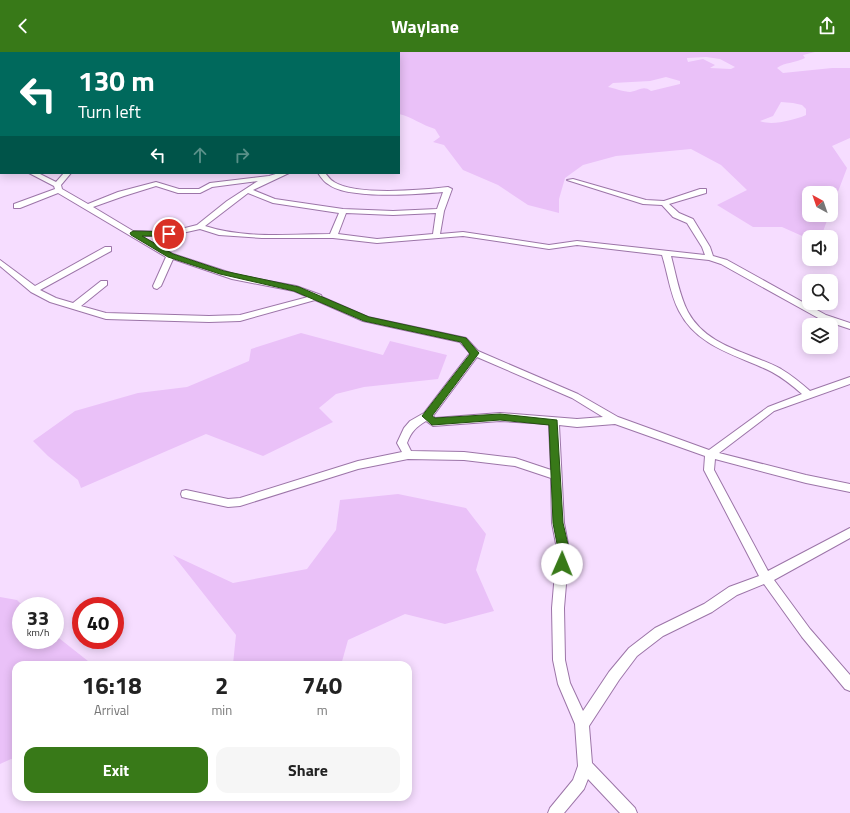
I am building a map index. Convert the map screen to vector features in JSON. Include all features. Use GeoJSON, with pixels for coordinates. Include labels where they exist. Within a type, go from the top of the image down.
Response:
{"type":"FeatureCollection","features":[{"type":"Feature","properties":{"kind":"street"},"geometry":{"type":"LineString","coordinates":[[34,174],[170,256],[235,277],[296,289],[318,297],[366,319],[463,340],[475,353],[575,396],[616,420],[710,454],[850,488]]}},
{"type":"Feature","properties":{"kind":"street"},"geometry":{"type":"LineString","coordinates":[[17,206],[58,188],[67,174]]}},
{"type":"Feature","properties":{"kind":"street"},"geometry":{"type":"LineString","coordinates":[[87,207],[121,194],[156,184],[178,191],[200,191],[210,184],[268,178],[282,174]]}},
{"type":"Feature","properties":{"kind":"street"},"geometry":{"type":"LineString","coordinates":[[322,174],[331,184],[360,190],[411,192],[448,188],[440,211],[436,237]]}},
{"type":"Feature","properties":{"kind":"street"},"geometry":{"type":"LineString","coordinates":[[133,233],[169,234],[200,227],[248,190],[268,178]]}},
{"type":"Feature","properties":{"kind":"street"},"geometry":{"type":"LineString","coordinates":[[570,180],[646,202],[664,203],[703,191]]}},
{"type":"Feature","properties":{"kind":"street"},"geometry":{"type":"LineString","coordinates":[[248,190],[273,201],[343,210],[393,213],[440,211]]}},
{"type":"Feature","properties":{"kind":"street"},"geometry":{"type":"LineString","coordinates":[[664,203],[676,215],[690,221],[706,247],[710,258]]}},
{"type":"Feature","properties":{"kind":"street"},"geometry":{"type":"LineString","coordinates":[[334,236],[343,210]]}},
{"type":"Feature","properties":{"kind":"street"},"geometry":{"type":"LineString","coordinates":[[200,227],[226,234],[262,236],[334,236],[377,241],[463,234],[549,247],[577,243],[710,258],[724,262],[824,317],[850,326]]}},
{"type":"Feature","properties":{"kind":"street"},"geometry":{"type":"LineString","coordinates":[[34,290],[108,249]]}},
{"type":"Feature","properties":{"kind":"street"},"geometry":{"type":"LineString","coordinates":[[666,254],[683,312],[700,334],[713,343],[776,371],[792,381],[809,395]]}},
{"type":"Feature","properties":{"kind":"street"},"geometry":{"type":"LineString","coordinates":[[157,286],[170,256]]}},
{"type":"Feature","properties":{"kind":"street"},"geometry":{"type":"LineString","coordinates":[[0,262],[34,290],[53,300],[106,316],[210,319],[240,318],[318,297]]}},
{"type":"Feature","properties":{"kind":"street"},"geometry":{"type":"LineString","coordinates":[[74,306],[104,283]]}},
{"type":"Feature","properties":{"kind":"street"},"geometry":{"type":"LineString","coordinates":[[408,455],[402,443],[405,432],[413,423],[427,416],[475,353]]}},
{"type":"Feature","properties":{"kind":"street"},"geometry":{"type":"LineString","coordinates":[[710,454],[771,409],[850,380]]}},
{"type":"Feature","properties":{"kind":"street"},"geometry":{"type":"LineString","coordinates":[[427,416],[432,422],[500,417],[577,423],[616,420]]}},
{"type":"Feature","properties":{"kind":"street"},"geometry":{"type":"LineString","coordinates":[[554,422],[558,523],[564,549],[558,608],[559,660],[564,684],[582,724],[585,766],[579,784],[555,813]]}},
{"type":"Feature","properties":{"kind":"street"},"geometry":{"type":"LineString","coordinates":[[710,454],[709,470],[766,578],[806,633],[850,686]]}},
{"type":"Feature","properties":{"kind":"street"},"geometry":{"type":"LineString","coordinates":[[186,494],[228,504],[240,502],[358,465],[408,455],[464,456],[515,462],[555,475]]}},
{"type":"Feature","properties":{"kind":"street"},"geometry":{"type":"LineString","coordinates":[[582,724],[614,676],[633,652],[659,632],[708,608],[733,591],[766,578],[850,533]]}},
{"type":"Feature","properties":{"kind":"street"},"geometry":{"type":"LineString","coordinates":[[585,766],[630,813]]}},
{"type":"Feature","properties":{"kind":"shaded area"},"geometry":{"type":"Polygon","coordinates":[[[400,52],[815,52],[803,55],[805,58],[777,68],[783,73],[832,68],[850,68],[850,138],[832,146],[847,168],[838,192],[838,186],[802,186],[802,222],[826,222],[824,230],[802,230],[802,236],[782,227],[753,227],[717,205],[747,190],[721,165],[691,149],[616,156],[583,165],[565,178],[559,199],[559,213],[528,205],[498,185],[463,170],[444,145],[433,142],[440,137],[435,129],[400,114],[400,52]],[[706,57],[687,58],[688,62],[703,59],[715,65],[710,68],[731,69],[735,67],[720,59],[706,57]],[[666,77],[650,81],[613,83],[608,87],[630,92],[643,88],[651,91],[680,84],[680,81],[666,77]],[[781,102],[773,116],[760,121],[776,123],[796,119],[806,115],[806,109],[802,105],[781,102]]]}},
{"type":"Feature","properties":{"kind":"shaded area"},"geometry":{"type":"Polygon","coordinates":[[[301,333],[383,355],[390,341],[447,355],[438,379],[364,387],[336,394],[319,408],[333,422],[263,456],[206,434],[81,488],[78,480],[48,456],[33,441],[75,411],[138,393],[187,387],[249,361],[251,349],[301,333]]]}},
{"type":"Feature","properties":{"kind":"shaded area"},"geometry":{"type":"Polygon","coordinates":[[[398,494],[466,508],[486,534],[476,570],[494,611],[445,624],[405,614],[348,640],[342,661],[233,661],[236,635],[173,555],[233,583],[307,569],[336,530],[340,500],[398,494]]]}},
{"type":"Feature","properties":{"kind":"shaded area"},"geometry":{"type":"Polygon","coordinates":[[[0,597],[12,599],[12,649],[64,649],[64,642],[88,661],[12,661],[11,759],[0,764],[0,597]]]}},
{"type":"Feature","properties":{"kind":"route"},"geometry":{"type":"LineString","coordinates":[[169,234],[133,233],[170,256],[222,273],[296,289],[318,297],[366,319],[463,340],[475,353],[427,416],[432,422],[500,417],[554,422],[558,523],[564,549],[562,564]]}}]}
